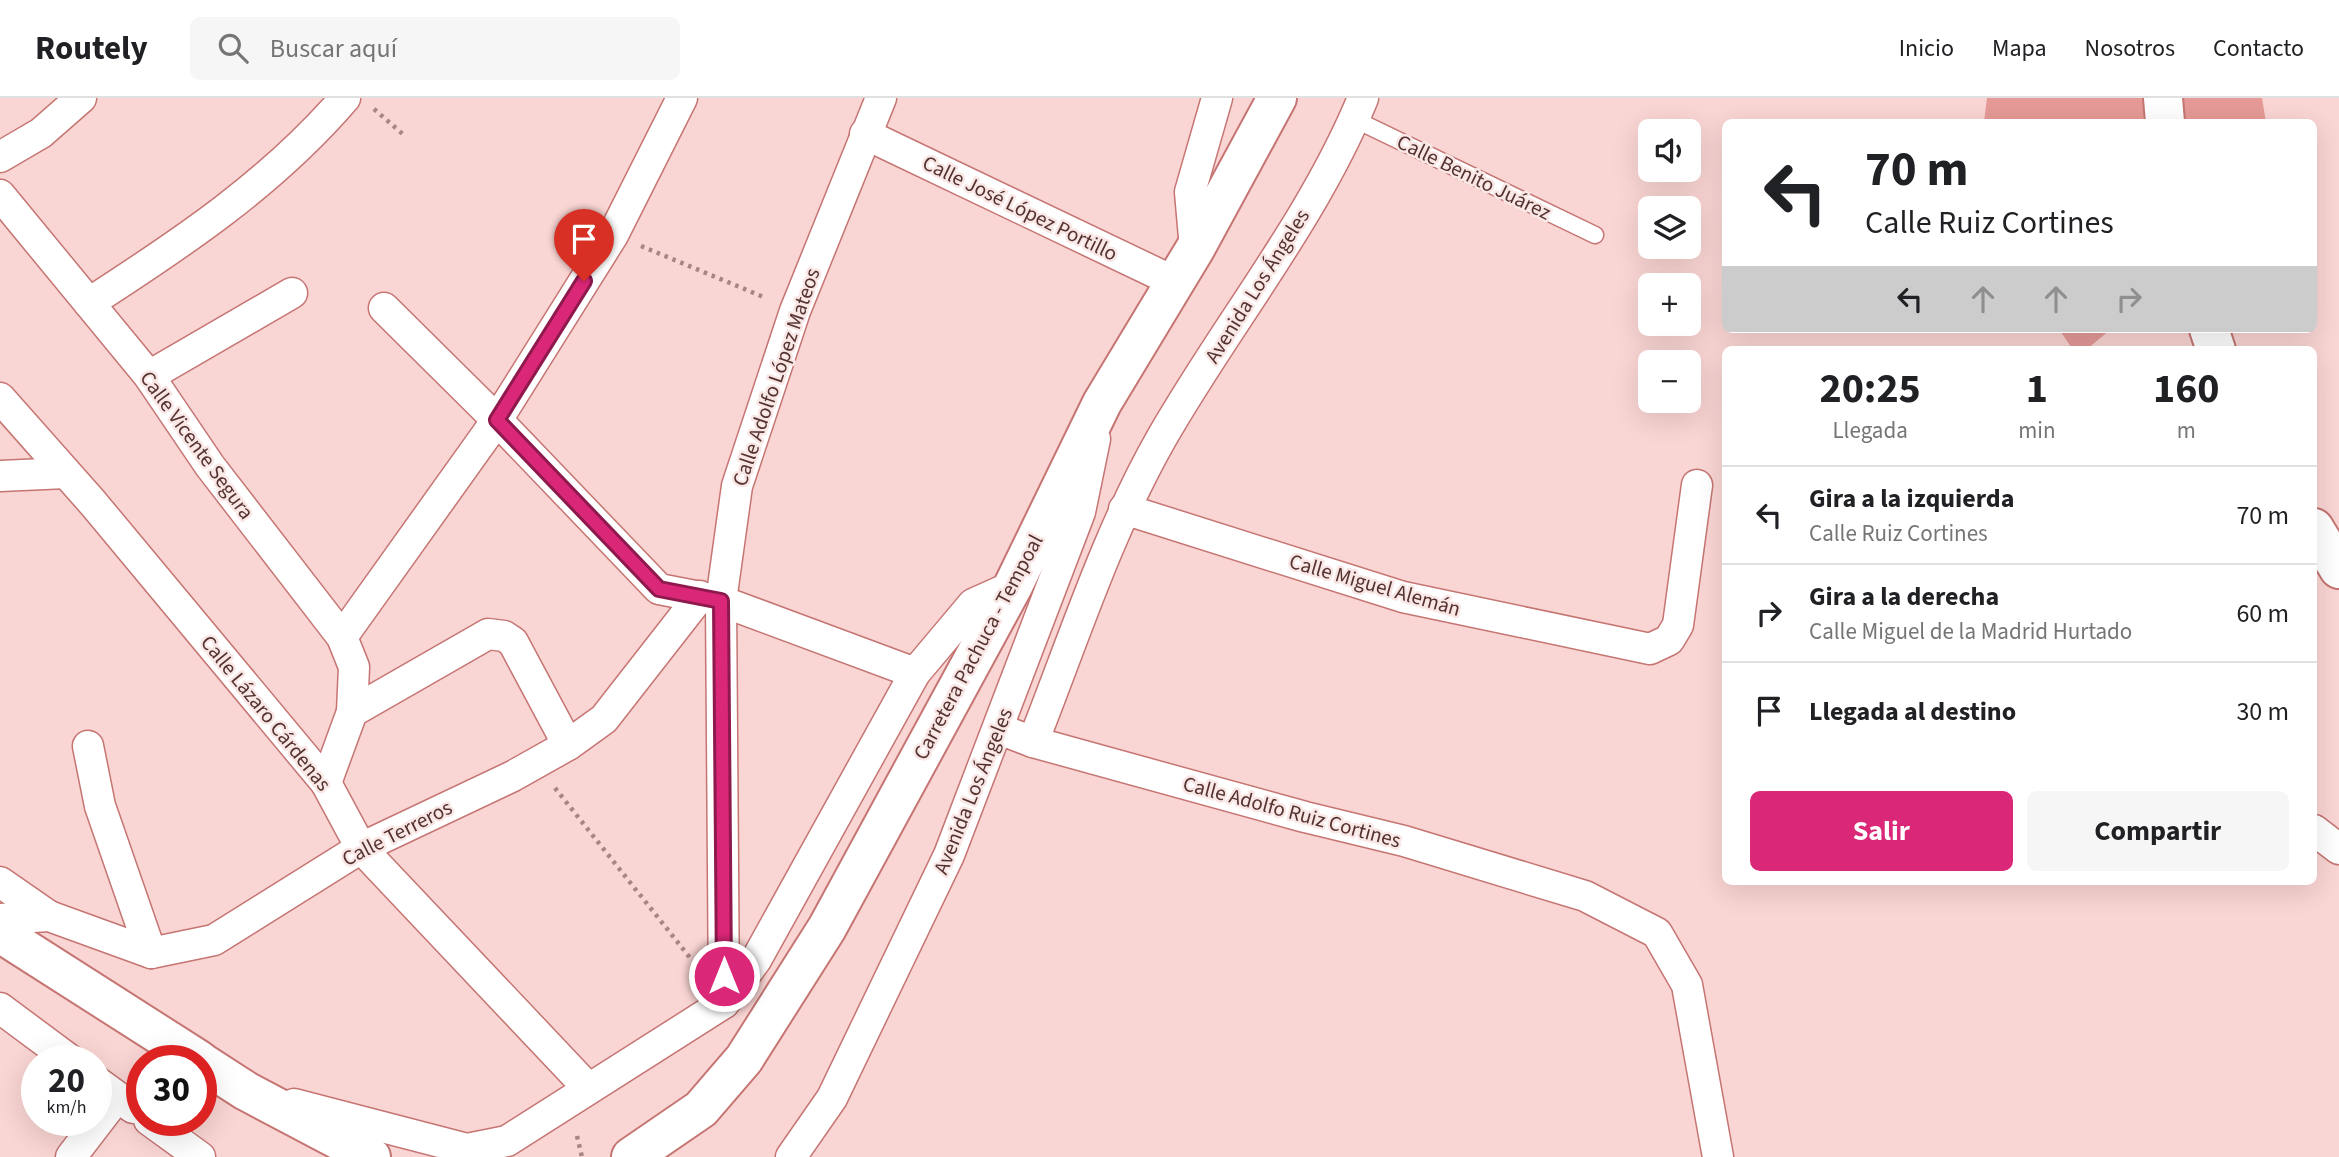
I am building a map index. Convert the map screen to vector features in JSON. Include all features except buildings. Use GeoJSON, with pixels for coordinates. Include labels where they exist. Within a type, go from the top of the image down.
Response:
{"type":"FeatureCollection","features":[{"type":"Feature","properties":{"kind":"main road","name":"Carretera Pachuca - Tempoal"},"geometry":{"type":"LineString","coordinates":[[631,1157],[701,1109],[744,1059],[827,928],[1013,586],[1102,403],[1195,249],[1277,98]]}},
{"type":"Feature","properties":{"kind":"main road"},"geometry":{"type":"LineString","coordinates":[[2163,98],[2165,119]]}},
{"type":"Feature","properties":{"kind":"main road"},"geometry":{"type":"LineString","coordinates":[[2317,533],[2339,569]]}},
{"type":"Feature","properties":{"kind":"main road"},"geometry":{"type":"LineString","coordinates":[[0,933],[175,1045]]}},
{"type":"Feature","properties":{"kind":"main road"},"geometry":{"type":"LineString","coordinates":[[217,1072],[246,1091],[370,1157]]}},
{"type":"Feature","properties":{"kind":"street"},"geometry":{"type":"LineString","coordinates":[[0,157],[41,133],[80,98]]}},
{"type":"Feature","properties":{"kind":"street"},"geometry":{"type":"LineString","coordinates":[[342,636],[497,420],[613,234],[682,98]]}},
{"type":"Feature","properties":{"kind":"street","name":"Calle Adolfo López Mateos"},"geometry":{"type":"LineString","coordinates":[[724,1003],[710,598],[737,486],[795,311],[881,98]]}},
{"type":"Feature","properties":{"kind":"street"},"geometry":{"type":"LineString","coordinates":[[1195,249],[1190,192],[1217,98]]}},
{"type":"Feature","properties":{"kind":"street"},"geometry":{"type":"LineString","coordinates":[[89,303],[184,242],[242,199],[314,134],[343,103]]}},
{"type":"Feature","properties":{"kind":"street","name":"Avenida Los Ángeles"},"geometry":{"type":"LineString","coordinates":[[1033,742],[1124,509],[1161,439],[1322,181],[1359,108]]}},
{"type":"Feature","properties":{"kind":"street","name":"Calle José López Portillo"},"geometry":{"type":"LineString","coordinates":[[865,134],[1175,282]]}},
{"type":"Feature","properties":{"kind":"street","name":"Calle Vicente Segura"},"geometry":{"type":"LineString","coordinates":[[0,195],[149,376],[210,466],[342,636],[354,667],[352,712],[326,783]]}},
{"type":"Feature","properties":{"kind":"street"},"geometry":{"type":"LineString","coordinates":[[149,376],[292,293]]}},
{"type":"Feature","properties":{"kind":"street"},"geometry":{"type":"LineString","coordinates":[[384,308],[497,420],[659,589],[710,598],[915,673]]}},
{"type":"Feature","properties":{"kind":"street","name":"Calle Lázaro Cárdenas"},"geometry":{"type":"LineString","coordinates":[[0,398],[326,783],[361,848],[588,1088]]}},
{"type":"Feature","properties":{"kind":"street","name":"Avenida Los Ángeles"},"geometry":{"type":"LineString","coordinates":[[791,1157],[832,1098],[949,855],[1080,512],[1102,403]]}},
{"type":"Feature","properties":{"kind":"street"},"geometry":{"type":"LineString","coordinates":[[0,477],[66,473]]}},
{"type":"Feature","properties":{"kind":"street","name":"Calle Miguel Alemán"},"geometry":{"type":"LineString","coordinates":[[1124,509],[1403,597],[1650,649],[1669,640],[1678,625],[1697,485]]}},
{"type":"Feature","properties":{"kind":"street"},"geometry":{"type":"LineString","coordinates":[[246,1091],[467,1149],[507,1141],[724,1003],[756,960],[915,673],[973,604],[1013,586]]}},
{"type":"Feature","properties":{"kind":"street","name":"Calle Terreros"},"geometry":{"type":"LineString","coordinates":[[151,953],[214,940],[361,848],[513,776],[568,744],[604,719],[710,598]]}},
{"type":"Feature","properties":{"kind":"street"},"geometry":{"type":"LineString","coordinates":[[352,712],[488,634],[504,636],[513,642],[568,744]]}},
{"type":"Feature","properties":{"kind":"street","name":"Calle Adolfo Ruiz Cortines"},"geometry":{"type":"LineString","coordinates":[[999,729],[1033,742],[1305,817],[1404,841],[1585,896],[1657,933],[1686,985],[1718,1157]]}},
{"type":"Feature","properties":{"kind":"street"},"geometry":{"type":"LineString","coordinates":[[88,746],[100,806],[151,953]]}},
{"type":"Feature","properties":{"kind":"street"},"geometry":{"type":"LineString","coordinates":[[2317,832],[2339,849]]}},
{"type":"Feature","properties":{"kind":"street"},"geometry":{"type":"LineString","coordinates":[[0,882],[49,916],[151,953]]}},
{"type":"Feature","properties":{"kind":"street"},"geometry":{"type":"LineString","coordinates":[[0,919],[49,916]]}},
{"type":"Feature","properties":{"kind":"street"},"geometry":{"type":"LineString","coordinates":[[0,1008],[49,1045]]}},
{"type":"Feature","properties":{"kind":"street"},"geometry":{"type":"LineString","coordinates":[[71,1157],[82,1136]]}},
{"type":"Feature","properties":{"kind":"street"},"geometry":{"type":"LineString","coordinates":[[171,1136],[200,1157]]}},
{"type":"Feature","properties":{"kind":"lane","name":"Calle Benito Juárez"},"geometry":{"type":"LineString","coordinates":[[1359,108],[1595,235]]}},
{"type":"Feature","properties":{"kind":"path"},"geometry":{"type":"LineString","coordinates":[[343,103],[405,136]]}},
{"type":"Feature","properties":{"kind":"path"},"geometry":{"type":"LineString","coordinates":[[613,234],[795,311]]}},
{"type":"Feature","properties":{"kind":"path"},"geometry":{"type":"LineString","coordinates":[[571,807],[724,1003]]}},
{"type":"Feature","properties":{"kind":"path"},"geometry":{"type":"LineString","coordinates":[[576,1133],[582,1157]]}},
{"type":"Feature","properties":{"kind":"shaded area"},"geometry":{"type":"Polygon","coordinates":[[[1987,98],[2262,98],[2266,119],[1984,119],[1987,98]]]}},
{"type":"Feature","properties":{"kind":"shaded area"},"geometry":{"type":"Polygon","coordinates":[[[2062,333],[2106,333],[2091,346],[2070,346],[2062,333]]]}},
{"type":"Feature","properties":{"kind":"route"},"geometry":{"type":"LineString","coordinates":[[584,281],[497,420],[659,589],[721,601],[724,976]]}}]}
